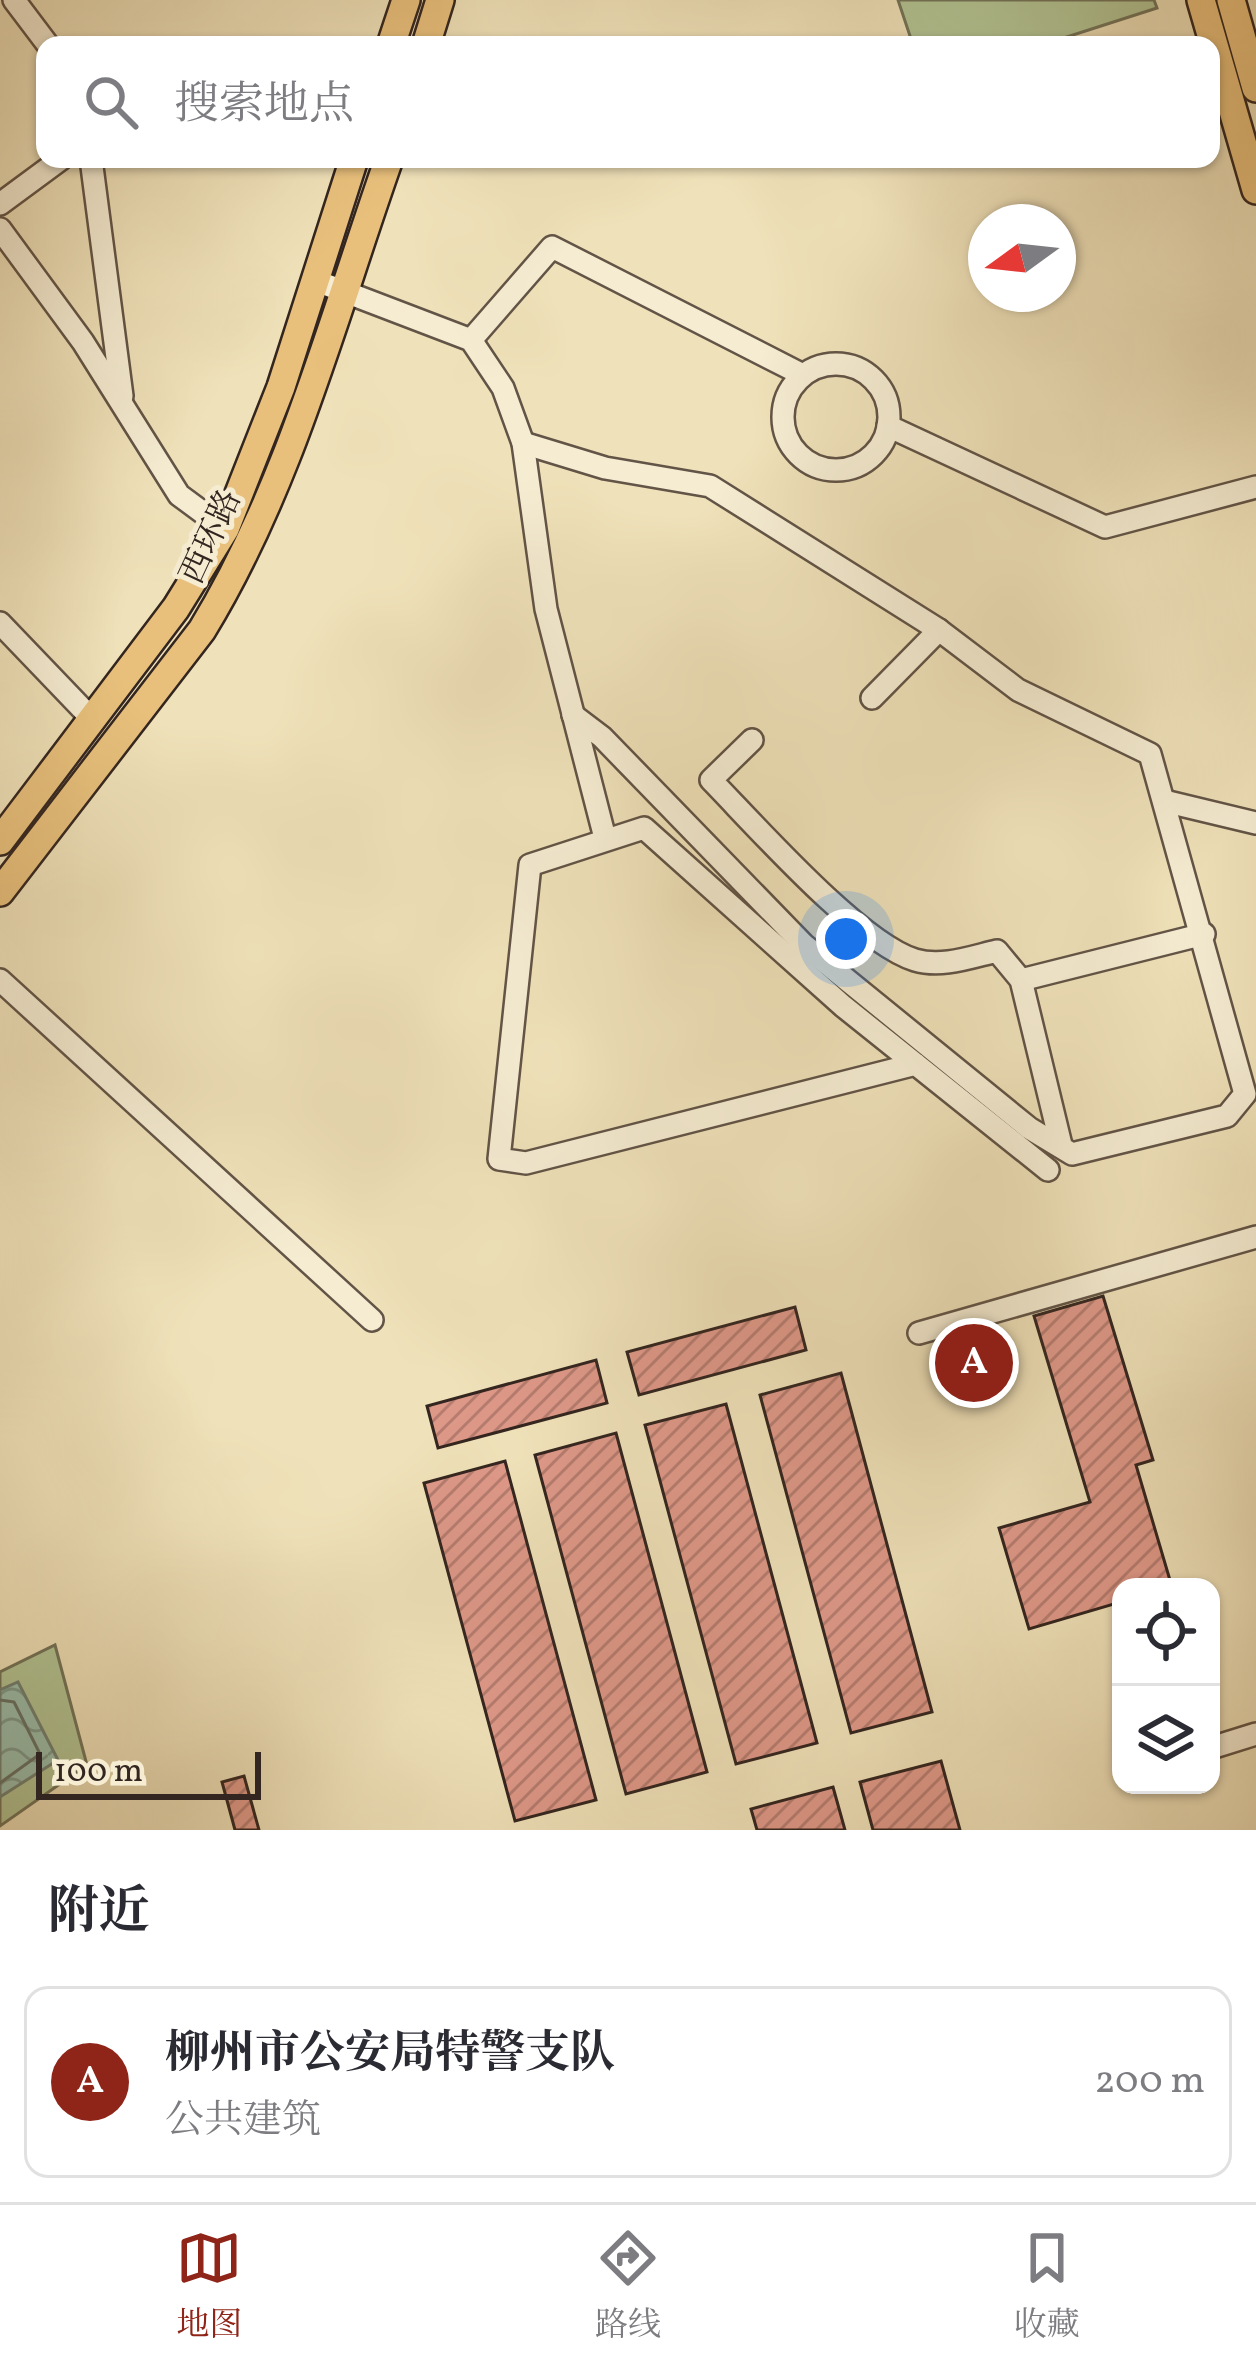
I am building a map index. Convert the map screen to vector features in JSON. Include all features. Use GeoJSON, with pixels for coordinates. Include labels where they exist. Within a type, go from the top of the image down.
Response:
{"type":"FeatureCollection","features":[{"type":"Feature","properties":{"kind":"main road"},"geometry":{"type":"LineString","coordinates":[[394,36],[406,0]]}},
{"type":"Feature","properties":{"kind":"main road"},"geometry":{"type":"LineString","coordinates":[[428,36],[440,0]]}},
{"type":"Feature","properties":{"kind":"main road"},"geometry":{"type":"LineString","coordinates":[[1201,0],[1211,36]]}},
{"type":"Feature","properties":{"kind":"main road"},"geometry":{"type":"LineString","coordinates":[[1231,0],[1256,88]]}},
{"type":"Feature","properties":{"kind":"main road"},"geometry":{"type":"LineString","coordinates":[[1220,66],[1256,190]]}},
{"type":"Feature","properties":{"kind":"main road","name":"西环路"},"geometry":{"type":"LineString","coordinates":[[0,841],[202,571],[225,530],[351,168]]}},
{"type":"Feature","properties":{"kind":"main road","name":"西环路"},"geometry":{"type":"LineString","coordinates":[[0,892],[202,630],[226,590],[308,399],[386,168]]}},
{"type":"Feature","properties":{"kind":"street"},"geometry":{"type":"LineString","coordinates":[[14,0],[41,36]]}},
{"type":"Feature","properties":{"kind":"street"},"geometry":{"type":"LineString","coordinates":[[0,204],[49,168]]}},
{"type":"Feature","properties":{"kind":"street"},"geometry":{"type":"LineString","coordinates":[[92,168],[124,409]]}},
{"type":"Feature","properties":{"kind":"street"},"geometry":{"type":"LineString","coordinates":[[0,229],[179,495],[225,530]]}},
{"type":"Feature","properties":{"kind":"street"},"geometry":{"type":"LineString","coordinates":[[471,340],[552,247],[803,375]]}},
{"type":"Feature","properties":{"kind":"street"},"geometry":{"type":"LineString","coordinates":[[314,280],[471,340],[503,388],[523,443],[546,609],[605,838]]}},
{"type":"Feature","properties":{"kind":"street"},"geometry":{"type":"LineString","coordinates":[[837,364],[854,367],[882,390],[888,426],[882,443],[858,465],[826,469],[810,463],[788,439],[784,423],[791,389],[803,375],[837,364]]}},
{"type":"Feature","properties":{"kind":"street"},"geometry":{"type":"LineString","coordinates":[[888,426],[1105,527],[1256,487]]}},
{"type":"Feature","properties":{"kind":"street"},"geometry":{"type":"LineString","coordinates":[[523,443],[605,468],[710,486],[939,630],[1018,690],[1150,754],[1245,1094],[1227,1116],[1072,1154],[1029,1128],[804,945],[602,737],[574,715]]}},
{"type":"Feature","properties":{"kind":"street"},"geometry":{"type":"LineString","coordinates":[[0,623],[92,719]]}},
{"type":"Feature","properties":{"kind":"street"},"geometry":{"type":"LineString","coordinates":[[872,698],[939,630]]}},
{"type":"Feature","properties":{"kind":"street"},"geometry":{"type":"LineString","coordinates":[[752,740],[711,781],[827,895],[912,959],[945,963],[998,950],[1021,980],[1061,1144]]}},
{"type":"Feature","properties":{"kind":"street"},"geometry":{"type":"LineString","coordinates":[[1164,801],[1256,824]]}},
{"type":"Feature","properties":{"kind":"street"},"geometry":{"type":"LineString","coordinates":[[916,1064],[526,1163],[499,1160],[530,865],[644,828],[916,1064],[1048,1170]]}},
{"type":"Feature","properties":{"kind":"street"},"geometry":{"type":"LineString","coordinates":[[1021,980],[1204,934]]}},
{"type":"Feature","properties":{"kind":"street"},"geometry":{"type":"LineString","coordinates":[[0,980],[372,1321]]}},
{"type":"Feature","properties":{"kind":"street"},"geometry":{"type":"LineString","coordinates":[[919,1333],[1256,1238]]}},
{"type":"Feature","properties":{"kind":"street"},"geometry":{"type":"LineString","coordinates":[[1220,1745],[1256,1735]]}},
{"type":"Feature","properties":{"kind":"shaded area"},"geometry":{"type":"Polygon","coordinates":[[[898,0],[1154,0],[1157,8],[1070,36],[910,36],[898,0]]]}},
{"type":"Feature","properties":{"kind":"shaded area"},"geometry":{"type":"Polygon","coordinates":[[[55,1645],[87,1765],[0,1826],[0,1672],[55,1645]]]}},
{"type":"Feature","properties":{"kind":"water"},"geometry":{"type":"Polygon","coordinates":[[[18,1682],[58,1760],[0,1797],[0,1690],[18,1682]]]}},
{"type":"Feature","properties":{"kind":"building"},"geometry":{"type":"Polygon","coordinates":[[[1103,1296],[1153,1460],[1136,1465],[1169,1578],[1112,1578],[1112,1605],[1029,1629],[999,1528],[1090,1502],[1034,1316],[1103,1296]]]}},
{"type":"Feature","properties":{"kind":"building"},"geometry":{"type":"Polygon","coordinates":[[[795,1307],[806,1350],[639,1395],[627,1352],[795,1307]]]}},
{"type":"Feature","properties":{"kind":"building"},"geometry":{"type":"Polygon","coordinates":[[[596,1360],[607,1403],[438,1448],[427,1406],[596,1360]]]}},
{"type":"Feature","properties":{"kind":"building"},"geometry":{"type":"Polygon","coordinates":[[[841,1373],[932,1712],[851,1733],[760,1395],[841,1373]]]}},
{"type":"Feature","properties":{"kind":"building"},"geometry":{"type":"Polygon","coordinates":[[[726,1404],[817,1743],[736,1764],[645,1425],[726,1404]]]}},
{"type":"Feature","properties":{"kind":"building"},"geometry":{"type":"Polygon","coordinates":[[[616,1433],[707,1772],[626,1794],[535,1455],[616,1433]]]}},
{"type":"Feature","properties":{"kind":"building"},"geometry":{"type":"Polygon","coordinates":[[[505,1461],[596,1800],[515,1821],[424,1483],[505,1461]]]}},
{"type":"Feature","properties":{"kind":"building"},"geometry":{"type":"Polygon","coordinates":[[[941,1761],[960,1830],[873,1830],[860,1782],[941,1761]]]}},
{"type":"Feature","properties":{"kind":"building"},"geometry":{"type":"Polygon","coordinates":[[[244,1776],[259,1830],[235,1830],[222,1782],[244,1776]]]}},
{"type":"Feature","properties":{"kind":"building"},"geometry":{"type":"Polygon","coordinates":[[[833,1787],[845,1830],[757,1830],[751,1809],[833,1787]]]}},
{"type":"Feature","properties":{"kind":"place","name":"柳州市公安局特警支队"},"geometry":{"type":"Point","coordinates":[974,1363]}}]}
